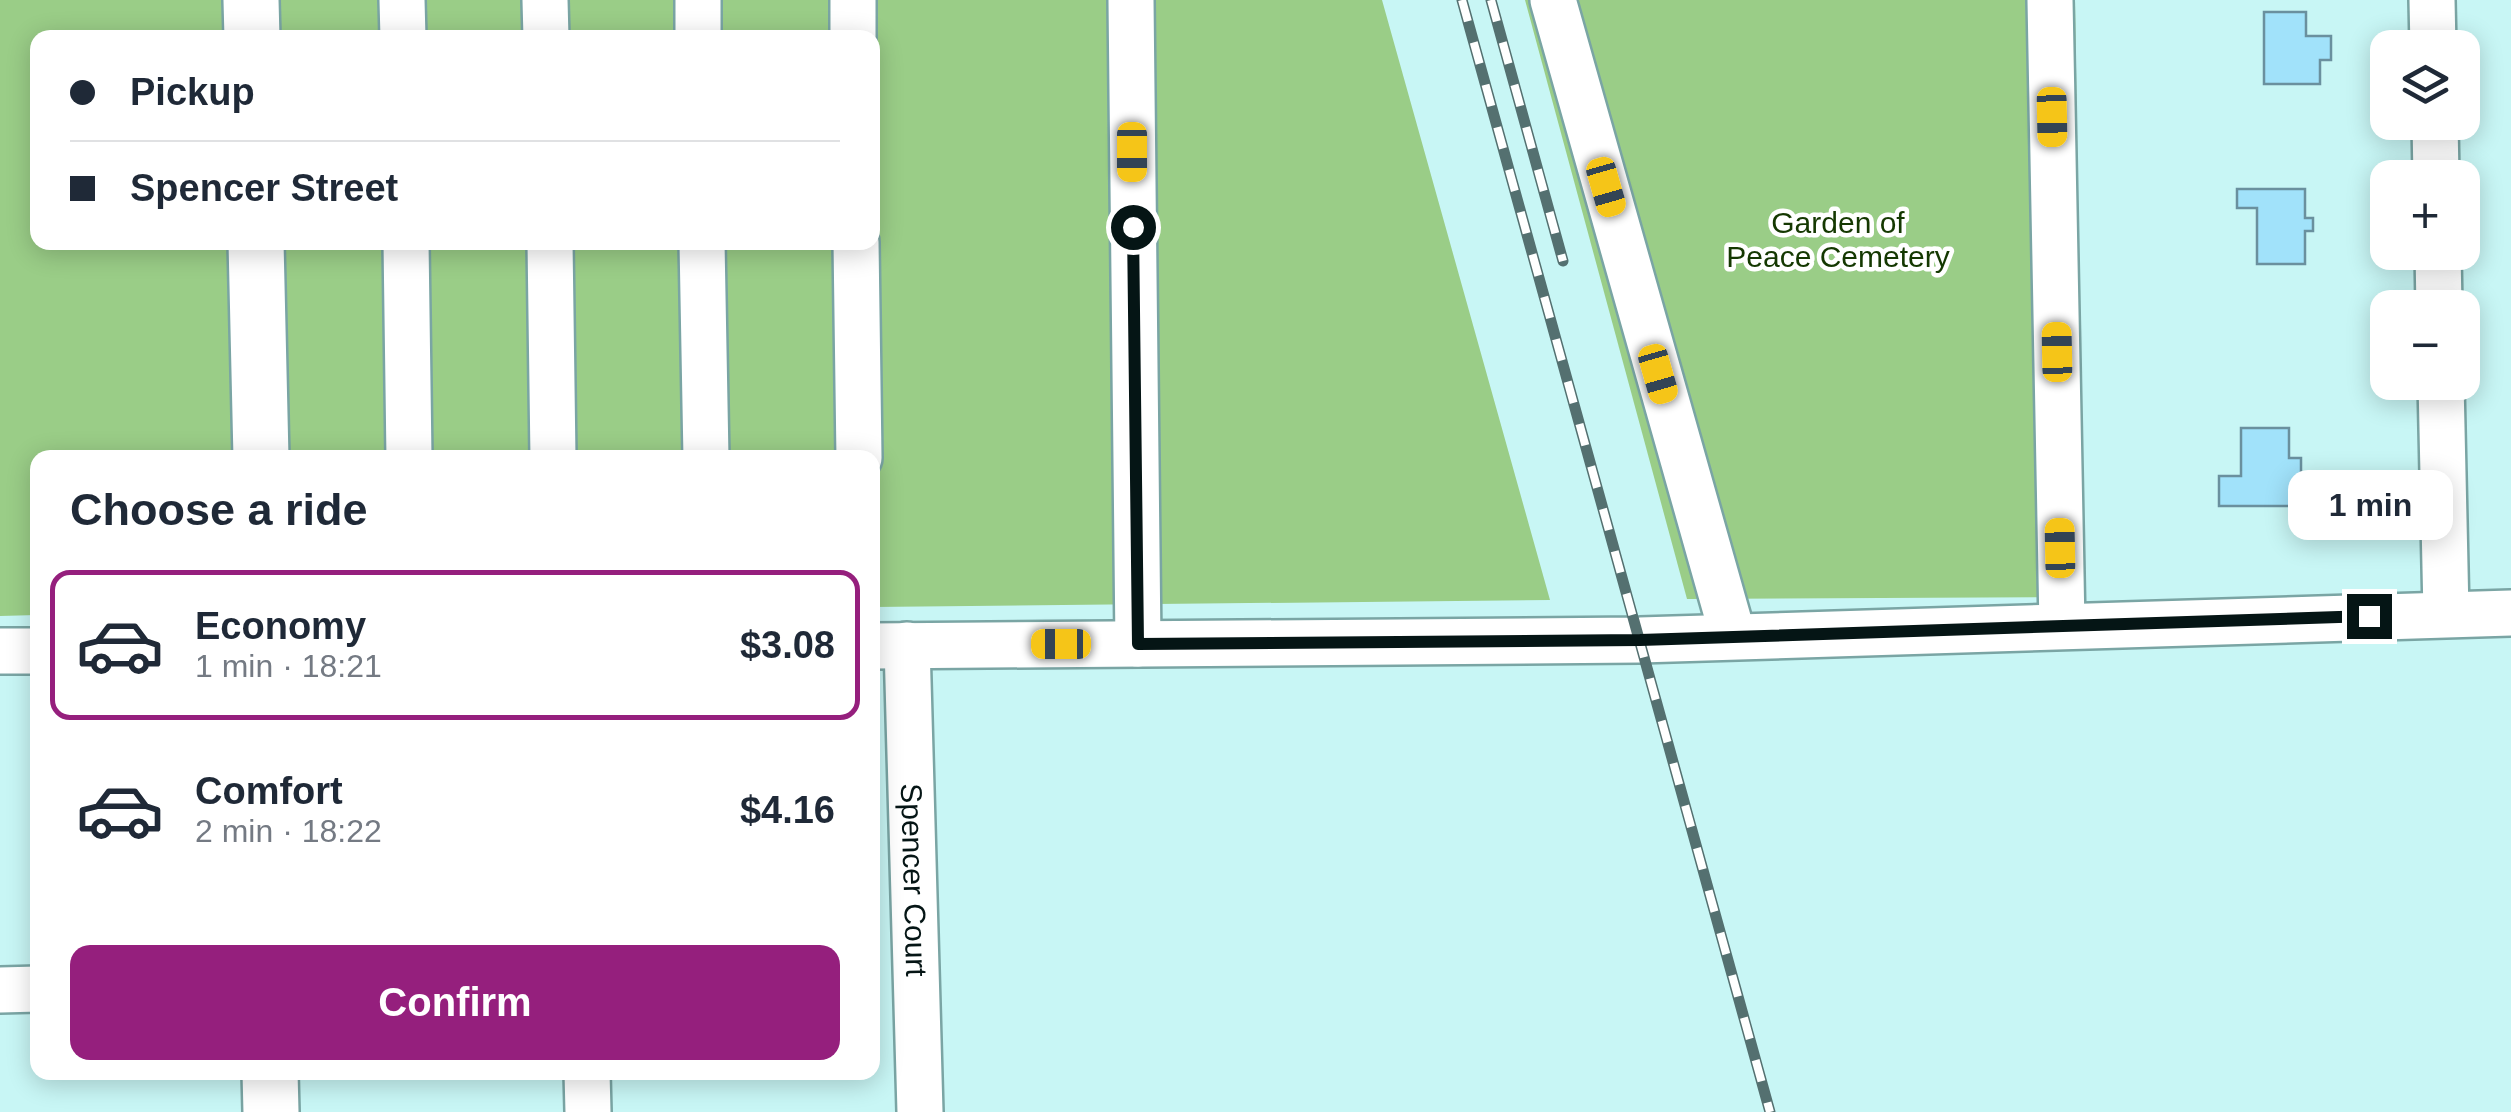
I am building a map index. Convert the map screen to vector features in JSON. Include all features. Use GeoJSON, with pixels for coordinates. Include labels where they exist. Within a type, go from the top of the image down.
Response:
{"type":"FeatureCollection","features":[{"type":"Feature","properties":{"kind":"main road"},"geometry":{"type":"LineString","coordinates":[[251,0],[252,30]]}},
{"type":"Feature","properties":{"kind":"main road"},"geometry":{"type":"LineString","coordinates":[[256,250],[260,450]]}},
{"type":"Feature","properties":{"kind":"main road"},"geometry":{"type":"LineString","coordinates":[[270,1080],[270,1112]]}},
{"type":"Feature","properties":{"kind":"street"},"geometry":{"type":"LineString","coordinates":[[402,0],[402,30]]}},
{"type":"Feature","properties":{"kind":"street"},"geometry":{"type":"LineString","coordinates":[[545,0],[546,30]]}},
{"type":"Feature","properties":{"kind":"street"},"geometry":{"type":"LineString","coordinates":[[698,0],[698,30]]}},
{"type":"Feature","properties":{"kind":"street"},"geometry":{"type":"LineString","coordinates":[[853,0],[853,30]]}},
{"type":"Feature","properties":{"kind":"street"},"geometry":{"type":"LineString","coordinates":[[1131,0],[1138,644]]}},
{"type":"Feature","properties":{"kind":"street"},"geometry":{"type":"LineString","coordinates":[[1553,0],[1732,636]]}},
{"type":"Feature","properties":{"kind":"street"},"geometry":{"type":"LineString","coordinates":[[2050,0],[2062,626]]}},
{"type":"Feature","properties":{"kind":"street"},"geometry":{"type":"LineString","coordinates":[[2432,0],[2433,30]]}},
{"type":"Feature","properties":{"kind":"street"},"geometry":{"type":"LineString","coordinates":[[406,250],[409,450]]}},
{"type":"Feature","properties":{"kind":"street"},"geometry":{"type":"LineString","coordinates":[[550,250],[553,450]]}},
{"type":"Feature","properties":{"kind":"street"},"geometry":{"type":"LineString","coordinates":[[702,250],[706,450]]}},
{"type":"Feature","properties":{"kind":"street"},"geometry":{"type":"LineString","coordinates":[[856,250],[859,450]]}},
{"type":"Feature","properties":{"kind":"street"},"geometry":{"type":"LineString","coordinates":[[2441,400],[2446,613]]}},
{"type":"Feature","properties":{"kind":"street"},"geometry":{"type":"LineString","coordinates":[[890,646],[1640,640],[2511,612]]}},
{"type":"Feature","properties":{"kind":"street","name":"Spencer Court"},"geometry":{"type":"LineString","coordinates":[[890,646],[920,1112]]}},
{"type":"Feature","properties":{"kind":"street"},"geometry":{"type":"LineString","coordinates":[[0,651],[30,651]]}},
{"type":"Feature","properties":{"kind":"street"},"geometry":{"type":"LineString","coordinates":[[0,990],[30,990]]}},
{"type":"Feature","properties":{"kind":"street"},"geometry":{"type":"LineString","coordinates":[[588,1080],[588,1112]]}},
{"type":"Feature","properties":{"kind":"green space"},"geometry":{"type":"Polygon","coordinates":[[[0,0],[1382,0],[1550,600],[880,607],[880,450],[30,450],[30,615],[0,616],[0,0]]]}},
{"type":"Feature","properties":{"kind":"green space","name":"Garden of Peace Cemetery"},"geometry":{"type":"Polygon","coordinates":[[[1525,0],[2075,0],[2084,597],[1687,599],[1525,0]]]}},
{"type":"Feature","properties":{"kind":"building"},"geometry":{"type":"Polygon","coordinates":[[[2264,12],[2306,12],[2306,36],[2331,36],[2331,60],[2320,60],[2320,84],[2264,84],[2264,12]]]}},
{"type":"Feature","properties":{"kind":"building"},"geometry":{"type":"Polygon","coordinates":[[[2237,189],[2305,189],[2305,218],[2313,218],[2313,231],[2305,231],[2305,264],[2257,264],[2257,208],[2237,208],[2237,189]]]}},
{"type":"Feature","properties":{"kind":"building"},"geometry":{"type":"Polygon","coordinates":[[[2241,428],[2289,428],[2289,458],[2301,458],[2301,506],[2219,506],[2219,476],[2241,476],[2241,428]]]}},
{"type":"Feature","properties":{"kind":"railway"},"geometry":{"type":"LineString","coordinates":[[1462,0],[1770,1112]]}},
{"type":"Feature","properties":{"kind":"railway"},"geometry":{"type":"LineString","coordinates":[[1491,0],[1563,261]]}},
{"type":"Feature","properties":{"kind":"route"},"geometry":{"type":"LineString","coordinates":[[1133,227],[1138,644],[1640,640],[2369,616]]}}]}
